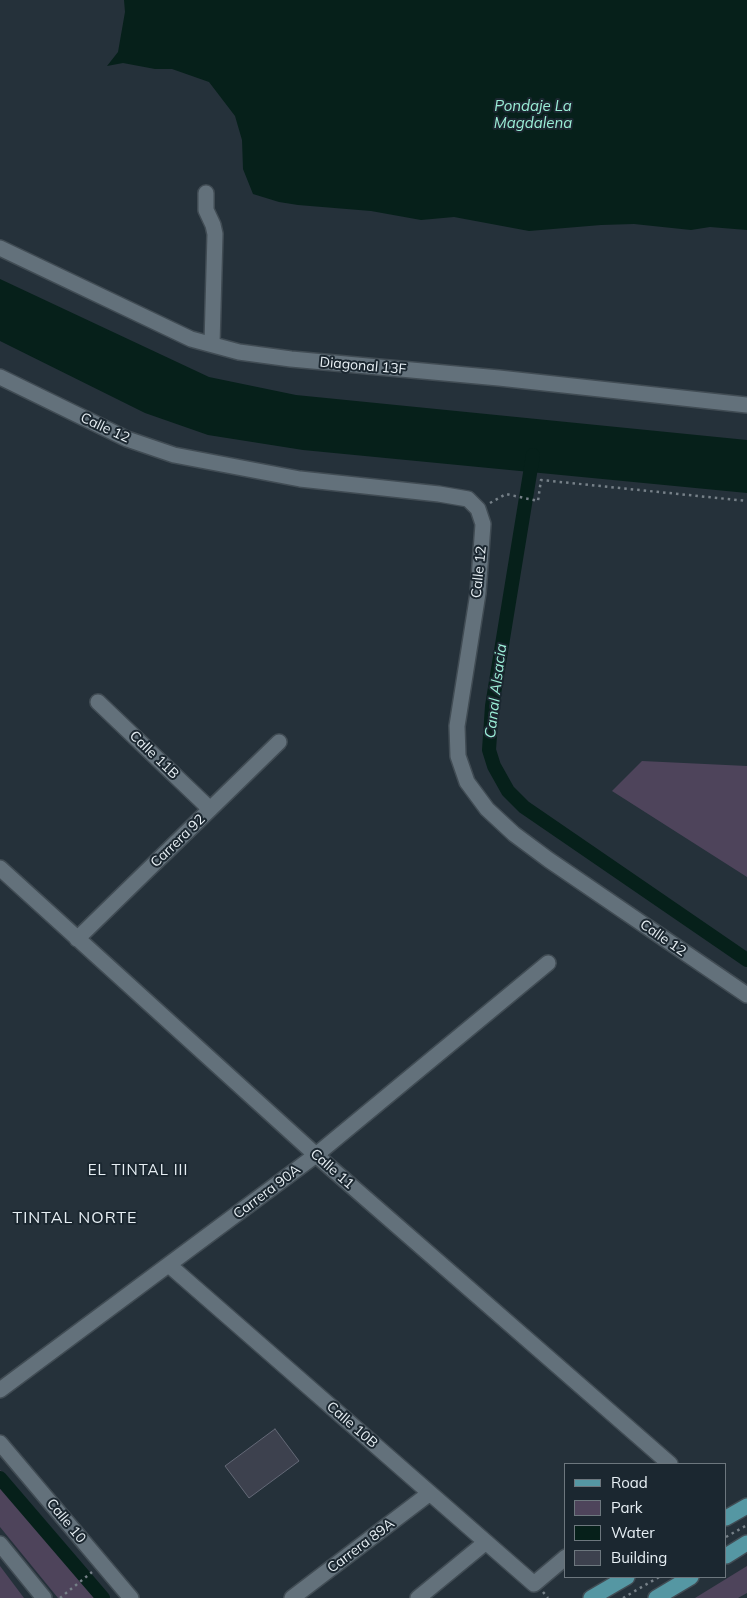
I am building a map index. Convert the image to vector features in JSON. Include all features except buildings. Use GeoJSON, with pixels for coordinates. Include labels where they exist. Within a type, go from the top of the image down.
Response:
{"type":"FeatureCollection","features":[{"type":"Feature","properties":{"kind":"main road"},"geometry":{"type":"LineString","coordinates":[[727,1516],[747,1506]]}},
{"type":"Feature","properties":{"kind":"main road"},"geometry":{"type":"LineString","coordinates":[[727,1555],[747,1543]]}},
{"type":"Feature","properties":{"kind":"main road"},"geometry":{"type":"LineString","coordinates":[[591,1598],[625,1578]]}},
{"type":"Feature","properties":{"kind":"main road"},"geometry":{"type":"LineString","coordinates":[[656,1598],[690,1578]]}},
{"type":"Feature","properties":{"kind":"street"},"geometry":{"type":"LineString","coordinates":[[206,193],[206,210],[215,234],[212,344]]}},
{"type":"Feature","properties":{"kind":"street","name":"Diagonal 13F"},"geometry":{"type":"LineString","coordinates":[[0,248],[191,339],[239,352],[291,359],[500,378],[747,404]]}},
{"type":"Feature","properties":{"kind":"street","name":"Calle 12"},"geometry":{"type":"LineString","coordinates":[[0,377],[127,439],[174,455],[300,479],[468,499],[478,509],[483,524],[478,593],[457,726],[458,756],[467,782],[487,809],[514,834],[747,995]]}},
{"type":"Feature","properties":{"kind":"street","name":"Calle 11B"},"geometry":{"type":"LineString","coordinates":[[98,702],[210,809]]}},
{"type":"Feature","properties":{"kind":"street","name":"Carrera 92"},"geometry":{"type":"LineString","coordinates":[[77,939],[279,742]]}},
{"type":"Feature","properties":{"kind":"street","name":"Calle 11"},"geometry":{"type":"LineString","coordinates":[[0,868],[316,1155],[669,1463]]}},
{"type":"Feature","properties":{"kind":"street","name":"Carrera 90A"},"geometry":{"type":"LineString","coordinates":[[0,1390],[316,1155],[548,963]]}},
{"type":"Feature","properties":{"kind":"street","name":"Calle 10B"},"geometry":{"type":"LineString","coordinates":[[169,1265],[534,1584],[564,1559]]}},
{"type":"Feature","properties":{"kind":"street","name":"Calle 10"},"geometry":{"type":"LineString","coordinates":[[0,1443],[131,1598]]}},
{"type":"Feature","properties":{"kind":"street","name":"Carrera 89A"},"geometry":{"type":"LineString","coordinates":[[292,1598],[430,1493]]}},
{"type":"Feature","properties":{"kind":"street"},"geometry":{"type":"LineString","coordinates":[[418,1598],[486,1542]]}},
{"type":"Feature","properties":{"kind":"street"},"geometry":{"type":"LineString","coordinates":[[0,1544],[44,1598]]}},
{"type":"Feature","properties":{"kind":"path"},"geometry":{"type":"LineString","coordinates":[[478,509],[506,494],[538,501],[541,480],[747,501]]}},
{"type":"Feature","properties":{"kind":"path"},"geometry":{"type":"LineString","coordinates":[[727,1537],[747,1525]]}},
{"type":"Feature","properties":{"kind":"path"},"geometry":{"type":"LineString","coordinates":[[60,1598],[88,1575]]}},
{"type":"Feature","properties":{"kind":"path"},"geometry":{"type":"LineString","coordinates":[[623,1598],[657,1578]]}},
{"type":"Feature","properties":{"kind":"green space"},"geometry":{"type":"Polygon","coordinates":[[[642,761],[747,766],[747,877],[612,791],[642,761]]]}},
{"type":"Feature","properties":{"kind":"green space"},"geometry":{"type":"Polygon","coordinates":[[[0,1470],[110,1598],[58,1598],[0,1527],[0,1470]]]}},
{"type":"Feature","properties":{"kind":"green space"},"geometry":{"type":"Polygon","coordinates":[[[0,1566],[24,1598],[0,1598],[0,1566]]]}},
{"type":"Feature","properties":{"kind":"green space"},"geometry":{"type":"Polygon","coordinates":[[[747,1566],[747,1593],[738,1598],[695,1598],[747,1566]]]}},
{"type":"Feature","properties":{"kind":"water","name":"Pondaje La Magdalena"},"geometry":{"type":"Polygon","coordinates":[[[124,0],[747,0],[747,230],[710,227],[691,230],[634,224],[529,231],[454,217],[421,220],[371,211],[298,205],[279,202],[253,194],[243,169],[242,140],[235,116],[209,82],[172,69],[155,69],[123,63],[107,66],[118,52],[125,12],[124,0]]]}},
{"type":"Feature","properties":{"kind":"water"},"geometry":{"type":"Polygon","coordinates":[[[0,279],[209,377],[296,395],[747,440],[747,493],[303,450],[208,435],[145,413],[0,341],[0,279]]]}},
{"type":"Feature","properties":{"kind":"waterway","name":"Canal Alsacia"},"geometry":{"type":"LineString","coordinates":[[533,455],[492,706],[489,750],[494,766],[508,791],[524,807],[747,960]]}},
{"type":"Feature","properties":{"kind":"waterway"},"geometry":{"type":"LineString","coordinates":[[0,1478],[103,1598]]}},
{"type":"Feature","properties":{"kind":"district","name":"EL TINTAL III"},"geometry":{"type":"Point","coordinates":[138,1170]}},
{"type":"Feature","properties":{"kind":"district","name":"TINTAL NORTE"},"geometry":{"type":"Point","coordinates":[75,1218]}}]}
